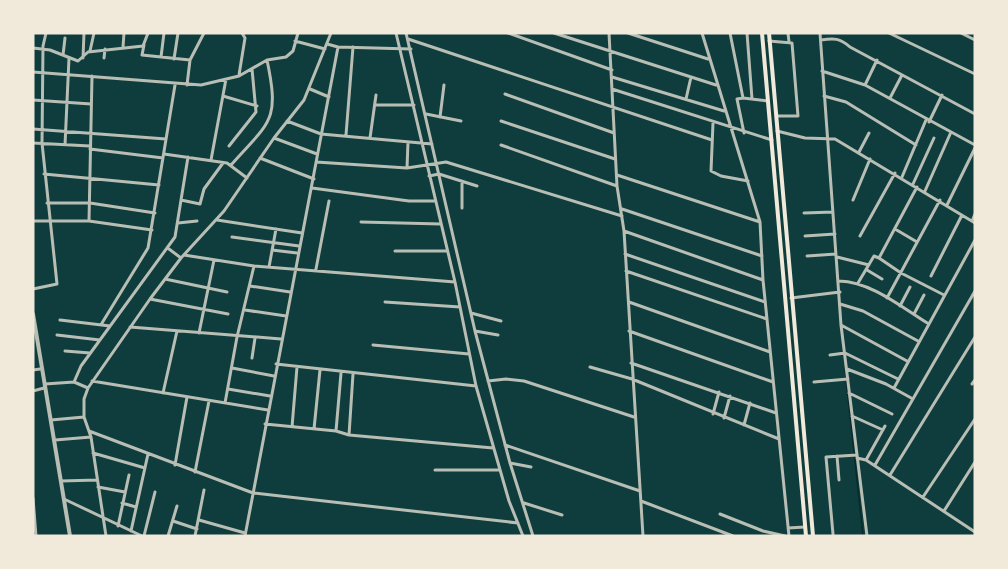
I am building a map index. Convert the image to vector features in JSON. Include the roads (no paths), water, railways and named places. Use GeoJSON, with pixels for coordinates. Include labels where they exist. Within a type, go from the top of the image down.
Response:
{"type":"FeatureCollection","features":[{"type":"Feature","properties":{"kind":"main road"},"geometry":{"type":"LineString","coordinates":[[762,33],[806,536]]}},
{"type":"Feature","properties":{"kind":"main road"},"geometry":{"type":"LineString","coordinates":[[768,33],[813,536]]}},
{"type":"Feature","properties":{"kind":"street"},"geometry":{"type":"LineString","coordinates":[[33,289],[57,284],[48,220],[42,143],[43,49],[46,33]]}},
{"type":"Feature","properties":{"kind":"street"},"geometry":{"type":"LineString","coordinates":[[82,60],[84,33]]}},
{"type":"Feature","properties":{"kind":"street"},"geometry":{"type":"LineString","coordinates":[[82,60],[90,51],[94,33]]}},
{"type":"Feature","properties":{"kind":"street"},"geometry":{"type":"LineString","coordinates":[[123,46],[124,33]]}},
{"type":"Feature","properties":{"kind":"street"},"geometry":{"type":"LineString","coordinates":[[148,33],[142,55],[190,60]]}},
{"type":"Feature","properties":{"kind":"street"},"geometry":{"type":"LineString","coordinates":[[161,57],[165,33]]}},
{"type":"Feature","properties":{"kind":"street"},"geometry":{"type":"LineString","coordinates":[[174,59],[178,33]]}},
{"type":"Feature","properties":{"kind":"street"},"geometry":{"type":"LineString","coordinates":[[187,85],[190,60],[204,33]]}},
{"type":"Feature","properties":{"kind":"street"},"geometry":{"type":"LineString","coordinates":[[239,76],[245,39],[242,33]]}},
{"type":"Feature","properties":{"kind":"street"},"geometry":{"type":"LineString","coordinates":[[33,72],[92,75],[187,85],[239,76],[267,60],[286,57],[292,51],[298,33]]}},
{"type":"Feature","properties":{"kind":"street"},"geometry":{"type":"LineString","coordinates":[[106,536],[91,438],[84,417],[84,399],[88,388],[150,298],[182,257],[216,220],[310,89],[331,33]]}},
{"type":"Feature","properties":{"kind":"street"},"geometry":{"type":"LineString","coordinates":[[396,33],[414,105],[420,143],[455,282],[476,387],[493,448],[523,536]]}},
{"type":"Feature","properties":{"kind":"street"},"geometry":{"type":"LineString","coordinates":[[406,33],[475,331],[510,463],[533,536]]}},
{"type":"Feature","properties":{"kind":"street"},"geometry":{"type":"LineString","coordinates":[[508,33],[612,70]]}},
{"type":"Feature","properties":{"kind":"street"},"geometry":{"type":"LineString","coordinates":[[554,33],[716,85]]}},
{"type":"Feature","properties":{"kind":"street"},"geometry":{"type":"LineString","coordinates":[[609,33],[616,186],[624,231],[643,536]]}},
{"type":"Feature","properties":{"kind":"street"},"geometry":{"type":"LineString","coordinates":[[628,33],[708,59]]}},
{"type":"Feature","properties":{"kind":"street"},"geometry":{"type":"LineString","coordinates":[[702,33],[708,59],[760,222],[763,280],[787,536],[762,531],[720,514]]}},
{"type":"Feature","properties":{"kind":"street"},"geometry":{"type":"LineString","coordinates":[[730,33],[743,98]]}},
{"type":"Feature","properties":{"kind":"street"},"geometry":{"type":"LineString","coordinates":[[747,33],[752,99]]}},
{"type":"Feature","properties":{"kind":"street"},"geometry":{"type":"LineString","coordinates":[[776,116],[798,116],[792,43],[789,42],[788,33]]}},
{"type":"Feature","properties":{"kind":"street"},"geometry":{"type":"LineString","coordinates":[[889,33],[975,74]]}},
{"type":"Feature","properties":{"kind":"street"},"geometry":{"type":"LineString","coordinates":[[961,33],[975,40]]}},
{"type":"Feature","properties":{"kind":"street"},"geometry":{"type":"LineString","coordinates":[[821,34],[841,325],[867,536]]}},
{"type":"Feature","properties":{"kind":"street"},"geometry":{"type":"LineString","coordinates":[[63,55],[65,38]]}},
{"type":"Feature","properties":{"kind":"street"},"geometry":{"type":"LineString","coordinates":[[408,39],[613,105],[712,140]]}},
{"type":"Feature","properties":{"kind":"street"},"geometry":{"type":"LineString","coordinates":[[821,40],[838,39],[975,114]]}},
{"type":"Feature","properties":{"kind":"street"},"geometry":{"type":"LineString","coordinates":[[295,41],[326,50]]}},
{"type":"Feature","properties":{"kind":"street"},"geometry":{"type":"LineString","coordinates":[[769,42],[789,42]]}},
{"type":"Feature","properties":{"kind":"street"},"geometry":{"type":"LineString","coordinates":[[327,44],[338,47],[411,49]]}},
{"type":"Feature","properties":{"kind":"street"},"geometry":{"type":"LineString","coordinates":[[90,51],[144,45]]}},
{"type":"Feature","properties":{"kind":"street"},"geometry":{"type":"LineString","coordinates":[[199,520],[245,535],[338,47]]}},
{"type":"Feature","properties":{"kind":"street"},"geometry":{"type":"LineString","coordinates":[[346,136],[353,47]]}},
{"type":"Feature","properties":{"kind":"street"},"geometry":{"type":"LineString","coordinates":[[33,48],[82,60]]}},
{"type":"Feature","properties":{"kind":"street"},"geometry":{"type":"LineString","coordinates":[[104,58],[105,49]]}},
{"type":"Feature","properties":{"kind":"street"},"geometry":{"type":"LineString","coordinates":[[65,145],[69,58]]}},
{"type":"Feature","properties":{"kind":"street"},"geometry":{"type":"LineString","coordinates":[[231,165],[263,130],[272,116],[273,87],[267,60]]}},
{"type":"Feature","properties":{"kind":"street"},"geometry":{"type":"LineString","coordinates":[[865,85],[876,60]]}},
{"type":"Feature","properties":{"kind":"street"},"geometry":{"type":"LineString","coordinates":[[229,146],[251,121],[257,106],[252,69]]}},
{"type":"Feature","properties":{"kind":"street"},"geometry":{"type":"LineString","coordinates":[[822,71],[865,85],[975,146],[947,205]]}},
{"type":"Feature","properties":{"kind":"street"},"geometry":{"type":"LineString","coordinates":[[89,221],[92,75]]}},
{"type":"Feature","properties":{"kind":"street"},"geometry":{"type":"LineString","coordinates":[[890,99],[902,75]]}},
{"type":"Feature","properties":{"kind":"street"},"geometry":{"type":"LineString","coordinates":[[612,77],[724,111]]}},
{"type":"Feature","properties":{"kind":"street"},"geometry":{"type":"LineString","coordinates":[[686,100],[691,77]]}},
{"type":"Feature","properties":{"kind":"street"},"geometry":{"type":"LineString","coordinates":[[211,160],[226,79]]}},
{"type":"Feature","properties":{"kind":"street"},"geometry":{"type":"LineString","coordinates":[[102,323],[116,297],[146,255],[155,213],[175,85]]}},
{"type":"Feature","properties":{"kind":"street"},"geometry":{"type":"LineString","coordinates":[[440,117],[444,85]]}},
{"type":"Feature","properties":{"kind":"street"},"geometry":{"type":"LineString","coordinates":[[310,89],[329,97]]}},
{"type":"Feature","properties":{"kind":"street"},"geometry":{"type":"LineString","coordinates":[[612,89],[730,129],[772,140]]}},
{"type":"Feature","properties":{"kind":"street"},"geometry":{"type":"LineString","coordinates":[[505,94],[614,133]]}},
{"type":"Feature","properties":{"kind":"street"},"geometry":{"type":"LineString","coordinates":[[370,138],[376,95]]}},
{"type":"Feature","properties":{"kind":"street"},"geometry":{"type":"LineString","coordinates":[[902,177],[942,95]]}},
{"type":"Feature","properties":{"kind":"street"},"geometry":{"type":"LineString","coordinates":[[223,96],[257,106]]}},
{"type":"Feature","properties":{"kind":"street"},"geometry":{"type":"LineString","coordinates":[[824,96],[846,102],[916,145]]}},
{"type":"Feature","properties":{"kind":"street"},"geometry":{"type":"LineString","coordinates":[[744,133],[737,98],[768,101]]}},
{"type":"Feature","properties":{"kind":"street"},"geometry":{"type":"LineString","coordinates":[[33,100],[91,104]]}},
{"type":"Feature","properties":{"kind":"street"},"geometry":{"type":"LineString","coordinates":[[375,105],[414,105]]}},
{"type":"Feature","properties":{"kind":"street"},"geometry":{"type":"LineString","coordinates":[[426,114],[460,121]]}},
{"type":"Feature","properties":{"kind":"street"},"geometry":{"type":"LineString","coordinates":[[287,121],[321,134],[433,144]]}},
{"type":"Feature","properties":{"kind":"street"},"geometry":{"type":"LineString","coordinates":[[501,121],[615,159]]}},
{"type":"Feature","properties":{"kind":"street"},"geometry":{"type":"LineString","coordinates":[[713,123],[711,171],[721,176],[748,181]]}},
{"type":"Feature","properties":{"kind":"street"},"geometry":{"type":"LineString","coordinates":[[33,129],[90,131],[166,138]]}},
{"type":"Feature","properties":{"kind":"street"},"geometry":{"type":"LineString","coordinates":[[777,132],[805,138],[828,138],[902,177],[973,222],[975,214]]}},
{"type":"Feature","properties":{"kind":"street"},"geometry":{"type":"LineString","coordinates":[[925,191],[951,132]]}},
{"type":"Feature","properties":{"kind":"street"},"geometry":{"type":"LineString","coordinates":[[859,153],[869,133]]}},
{"type":"Feature","properties":{"kind":"street"},"geometry":{"type":"LineString","coordinates":[[274,138],[318,154]]}},
{"type":"Feature","properties":{"kind":"street"},"geometry":{"type":"LineString","coordinates":[[913,184],[934,138]]}},
{"type":"Feature","properties":{"kind":"street"},"geometry":{"type":"LineString","coordinates":[[407,168],[408,142]]}},
{"type":"Feature","properties":{"kind":"street"},"geometry":{"type":"LineString","coordinates":[[33,143],[211,160],[231,165],[247,178]]}},
{"type":"Feature","properties":{"kind":"street"},"geometry":{"type":"LineString","coordinates":[[501,145],[616,186]]}},
{"type":"Feature","properties":{"kind":"street"},"geometry":{"type":"LineString","coordinates":[[74,382],[90,353],[169,249],[178,223],[188,157]]}},
{"type":"Feature","properties":{"kind":"street"},"geometry":{"type":"LineString","coordinates":[[260,158],[314,179]]}},
{"type":"Feature","properties":{"kind":"street"},"geometry":{"type":"LineString","coordinates":[[853,200],[870,159]]}},
{"type":"Feature","properties":{"kind":"street"},"geometry":{"type":"LineString","coordinates":[[316,162],[407,168],[437,162],[454,164],[622,216]]}},
{"type":"Feature","properties":{"kind":"street"},"geometry":{"type":"LineString","coordinates":[[182,200],[200,204],[204,189],[224,163]]}},
{"type":"Feature","properties":{"kind":"street"},"geometry":{"type":"LineString","coordinates":[[860,236],[895,173]]}},
{"type":"Feature","properties":{"kind":"street"},"geometry":{"type":"LineString","coordinates":[[44,174],[90,176],[159,185]]}},
{"type":"Feature","properties":{"kind":"street"},"geometry":{"type":"LineString","coordinates":[[429,176],[439,174],[477,186]]}},
{"type":"Feature","properties":{"kind":"street"},"geometry":{"type":"LineString","coordinates":[[616,174],[760,222]]}},
{"type":"Feature","properties":{"kind":"street"},"geometry":{"type":"LineString","coordinates":[[462,181],[462,208]]}},
{"type":"Feature","properties":{"kind":"street"},"geometry":{"type":"LineString","coordinates":[[879,258],[917,187]]}},
{"type":"Feature","properties":{"kind":"street"},"geometry":{"type":"LineString","coordinates":[[312,188],[409,201],[435,201]]}},
{"type":"Feature","properties":{"kind":"street"},"geometry":{"type":"LineString","coordinates":[[887,298],[940,200]]}},
{"type":"Feature","properties":{"kind":"street"},"geometry":{"type":"LineString","coordinates":[[316,269],[329,201]]}},
{"type":"Feature","properties":{"kind":"street"},"geometry":{"type":"LineString","coordinates":[[47,203],[90,203],[155,213]]}},
{"type":"Feature","properties":{"kind":"street"},"geometry":{"type":"LineString","coordinates":[[621,208],[762,255]]}},
{"type":"Feature","properties":{"kind":"street"},"geometry":{"type":"LineString","coordinates":[[804,213],[833,212]]}},
{"type":"Feature","properties":{"kind":"street"},"geometry":{"type":"LineString","coordinates":[[931,276],[962,215]]}},
{"type":"Feature","properties":{"kind":"street"},"geometry":{"type":"LineString","coordinates":[[216,220],[302,233]]}},
{"type":"Feature","properties":{"kind":"street"},"geometry":{"type":"LineString","coordinates":[[33,221],[89,221],[152,230]]}},
{"type":"Feature","properties":{"kind":"street"},"geometry":{"type":"LineString","coordinates":[[178,223],[197,221]]}},
{"type":"Feature","properties":{"kind":"street"},"geometry":{"type":"LineString","coordinates":[[361,222],[441,224]]}},
{"type":"Feature","properties":{"kind":"street"},"geometry":{"type":"LineString","coordinates":[[269,267],[276,229]]}},
{"type":"Feature","properties":{"kind":"street"},"geometry":{"type":"LineString","coordinates":[[895,230],[917,242]]}},
{"type":"Feature","properties":{"kind":"street"},"geometry":{"type":"LineString","coordinates":[[624,231],[763,280]]}},
{"type":"Feature","properties":{"kind":"street"},"geometry":{"type":"LineString","coordinates":[[805,236],[835,234]]}},
{"type":"Feature","properties":{"kind":"street"},"geometry":{"type":"LineString","coordinates":[[232,237],[299,246]]}},
{"type":"Feature","properties":{"kind":"street"},"geometry":{"type":"LineString","coordinates":[[894,388],[975,240]]}},
{"type":"Feature","properties":{"kind":"street"},"geometry":{"type":"LineString","coordinates":[[169,249],[182,257],[254,266],[295,267],[455,282]]}},
{"type":"Feature","properties":{"kind":"street"},"geometry":{"type":"LineString","coordinates":[[272,250],[298,254]]}},
{"type":"Feature","properties":{"kind":"street"},"geometry":{"type":"LineString","coordinates":[[395,251],[447,251]]}},
{"type":"Feature","properties":{"kind":"street"},"geometry":{"type":"LineString","coordinates":[[625,254],[765,302]]}},
{"type":"Feature","properties":{"kind":"street"},"geometry":{"type":"LineString","coordinates":[[807,256],[837,255],[869,266]]}},
{"type":"Feature","properties":{"kind":"street"},"geometry":{"type":"LineString","coordinates":[[858,283],[874,256],[944,295]]}},
{"type":"Feature","properties":{"kind":"street"},"geometry":{"type":"LineString","coordinates":[[200,333],[214,260]]}},
{"type":"Feature","properties":{"kind":"street"},"geometry":{"type":"LineString","coordinates":[[225,403],[237,337],[254,266]]}},
{"type":"Feature","properties":{"kind":"street"},"geometry":{"type":"LineString","coordinates":[[867,270],[882,279]]}},
{"type":"Feature","properties":{"kind":"street"},"geometry":{"type":"LineString","coordinates":[[626,271],[767,319]]}},
{"type":"Feature","properties":{"kind":"street"},"geometry":{"type":"LineString","coordinates":[[165,279],[228,292]]}},
{"type":"Feature","properties":{"kind":"street"},"geometry":{"type":"LineString","coordinates":[[839,280],[858,283],[928,324]]}},
{"type":"Feature","properties":{"kind":"street"},"geometry":{"type":"LineString","coordinates":[[249,286],[290,292]]}},
{"type":"Feature","properties":{"kind":"street"},"geometry":{"type":"LineString","coordinates":[[900,306],[910,287]]}},
{"type":"Feature","properties":{"kind":"street"},"geometry":{"type":"LineString","coordinates":[[875,465],[975,291]]}},
{"type":"Feature","properties":{"kind":"street"},"geometry":{"type":"LineString","coordinates":[[791,298],[840,292]]}},
{"type":"Feature","properties":{"kind":"street"},"geometry":{"type":"LineString","coordinates":[[914,314],[924,294]]}},
{"type":"Feature","properties":{"kind":"street"},"geometry":{"type":"LineString","coordinates":[[150,298],[228,314]]}},
{"type":"Feature","properties":{"kind":"street"},"geometry":{"type":"LineString","coordinates":[[385,302],[460,307]]}},
{"type":"Feature","properties":{"kind":"street"},"geometry":{"type":"LineString","coordinates":[[628,302],[770,352]]}},
{"type":"Feature","properties":{"kind":"street"},"geometry":{"type":"LineString","coordinates":[[840,304],[863,311],[918,341]]}},
{"type":"Feature","properties":{"kind":"street"},"geometry":{"type":"LineString","coordinates":[[245,310],[286,316]]}},
{"type":"Feature","properties":{"kind":"street"},"geometry":{"type":"LineString","coordinates":[[471,313],[501,321]]}},
{"type":"Feature","properties":{"kind":"street"},"geometry":{"type":"LineString","coordinates":[[33,314],[35,341],[55,440],[70,536]]}},
{"type":"Feature","properties":{"kind":"street"},"geometry":{"type":"LineString","coordinates":[[60,320],[102,323],[110,326]]}},
{"type":"Feature","properties":{"kind":"street"},"geometry":{"type":"LineString","coordinates":[[841,325],[907,361]]}},
{"type":"Feature","properties":{"kind":"street"},"geometry":{"type":"LineString","coordinates":[[130,327],[281,339]]}},
{"type":"Feature","properties":{"kind":"street"},"geometry":{"type":"LineString","coordinates":[[163,393],[177,331]]}},
{"type":"Feature","properties":{"kind":"street"},"geometry":{"type":"LineString","coordinates":[[475,331],[498,335]]}},
{"type":"Feature","properties":{"kind":"street"},"geometry":{"type":"LineString","coordinates":[[630,331],[773,382]]}},
{"type":"Feature","properties":{"kind":"street"},"geometry":{"type":"LineString","coordinates":[[57,335],[100,340]]}},
{"type":"Feature","properties":{"kind":"street"},"geometry":{"type":"LineString","coordinates":[[890,475],[975,337]]}},
{"type":"Feature","properties":{"kind":"street"},"geometry":{"type":"LineString","coordinates":[[252,358],[255,338]]}},
{"type":"Feature","properties":{"kind":"street"},"geometry":{"type":"LineString","coordinates":[[373,345],[469,354]]}},
{"type":"Feature","properties":{"kind":"street"},"geometry":{"type":"LineString","coordinates":[[65,351],[90,353]]}},
{"type":"Feature","properties":{"kind":"street"},"geometry":{"type":"LineString","coordinates":[[830,355],[844,353],[898,379]]}},
{"type":"Feature","properties":{"kind":"street"},"geometry":{"type":"LineString","coordinates":[[631,363],[776,413]]}},
{"type":"Feature","properties":{"kind":"street"},"geometry":{"type":"LineString","coordinates":[[276,364],[476,387]]}},
{"type":"Feature","properties":{"kind":"street"},"geometry":{"type":"LineString","coordinates":[[590,366],[632,379],[778,439]]}},
{"type":"Feature","properties":{"kind":"street"},"geometry":{"type":"LineString","coordinates":[[292,427],[297,367]]}},
{"type":"Feature","properties":{"kind":"street"},"geometry":{"type":"LineString","coordinates":[[232,368],[274,376]]}},
{"type":"Feature","properties":{"kind":"street"},"geometry":{"type":"LineString","coordinates":[[846,368],[894,388],[913,399]]}},
{"type":"Feature","properties":{"kind":"street"},"geometry":{"type":"LineString","coordinates":[[33,370],[40,369]]}},
{"type":"Feature","properties":{"kind":"street"},"geometry":{"type":"LineString","coordinates":[[314,429],[320,370]]}},
{"type":"Feature","properties":{"kind":"street"},"geometry":{"type":"LineString","coordinates":[[336,431],[341,373]]}},
{"type":"Feature","properties":{"kind":"street"},"geometry":{"type":"LineString","coordinates":[[348,435],[353,374]]}},
{"type":"Feature","properties":{"kind":"street"},"geometry":{"type":"LineString","coordinates":[[488,381],[506,379],[524,381],[634,417]]}},
{"type":"Feature","properties":{"kind":"street"},"geometry":{"type":"LineString","coordinates":[[814,382],[848,379]]}},
{"type":"Feature","properties":{"kind":"street"},"geometry":{"type":"LineString","coordinates":[[972,384],[975,380]]}},
{"type":"Feature","properties":{"kind":"street"},"geometry":{"type":"LineString","coordinates":[[92,381],[268,410]]}},
{"type":"Feature","properties":{"kind":"street"},"geometry":{"type":"LineString","coordinates":[[33,391],[44,386],[74,382],[88,388]]}},
{"type":"Feature","properties":{"kind":"street"},"geometry":{"type":"LineString","coordinates":[[228,389],[270,396]]}},
{"type":"Feature","properties":{"kind":"street"},"geometry":{"type":"LineString","coordinates":[[713,414],[719,392]]}},
{"type":"Feature","properties":{"kind":"street"},"geometry":{"type":"LineString","coordinates":[[849,393],[892,414]]}},
{"type":"Feature","properties":{"kind":"street"},"geometry":{"type":"LineString","coordinates":[[724,418],[730,396]]}},
{"type":"Feature","properties":{"kind":"street"},"geometry":{"type":"LineString","coordinates":[[175,465],[187,397]]}},
{"type":"Feature","properties":{"kind":"street"},"geometry":{"type":"LineString","coordinates":[[195,473],[209,401]]}},
{"type":"Feature","properties":{"kind":"street"},"geometry":{"type":"LineString","coordinates":[[744,425],[750,404]]}},
{"type":"Feature","properties":{"kind":"street"},"geometry":{"type":"LineString","coordinates":[[852,416],[883,430]]}},
{"type":"Feature","properties":{"kind":"street"},"geometry":{"type":"LineString","coordinates":[[51,420],[84,417]]}},
{"type":"Feature","properties":{"kind":"street"},"geometry":{"type":"LineString","coordinates":[[923,498],[975,419]]}},
{"type":"Feature","properties":{"kind":"street"},"geometry":{"type":"LineString","coordinates":[[265,424],[336,431],[348,435],[493,448]]}},
{"type":"Feature","properties":{"kind":"street"},"geometry":{"type":"LineString","coordinates":[[866,460],[885,426]]}},
{"type":"Feature","properties":{"kind":"street"},"geometry":{"type":"LineString","coordinates":[[89,431],[195,473],[253,493],[518,524]]}},
{"type":"Feature","properties":{"kind":"street"},"geometry":{"type":"LineString","coordinates":[[55,440],[91,438]]}},
{"type":"Feature","properties":{"kind":"street"},"geometry":{"type":"LineString","coordinates":[[505,445],[640,491]]}},
{"type":"Feature","properties":{"kind":"street"},"geometry":{"type":"LineString","coordinates":[[93,453],[145,468]]}},
{"type":"Feature","properties":{"kind":"street"},"geometry":{"type":"LineString","coordinates":[[131,531],[148,454]]}},
{"type":"Feature","properties":{"kind":"street"},"geometry":{"type":"LineString","coordinates":[[837,456],[839,480]]}},
{"type":"Feature","properties":{"kind":"street"},"geometry":{"type":"LineString","coordinates":[[833,534],[826,457],[837,456],[866,460],[975,532]]}},
{"type":"Feature","properties":{"kind":"street"},"geometry":{"type":"LineString","coordinates":[[944,511],[975,462]]}},
{"type":"Feature","properties":{"kind":"street"},"geometry":{"type":"LineString","coordinates":[[510,463],[531,467]]}},
{"type":"Feature","properties":{"kind":"street"},"geometry":{"type":"LineString","coordinates":[[435,470],[500,470]]}},
{"type":"Feature","properties":{"kind":"street"},"geometry":{"type":"LineString","coordinates":[[118,526],[129,476]]}},
{"type":"Feature","properties":{"kind":"street"},"geometry":{"type":"LineString","coordinates":[[61,481],[97,480]]}},
{"type":"Feature","properties":{"kind":"street"},"geometry":{"type":"LineString","coordinates":[[98,487],[125,492]]}},
{"type":"Feature","properties":{"kind":"street"},"geometry":{"type":"LineString","coordinates":[[195,536],[204,490]]}},
{"type":"Feature","properties":{"kind":"street"},"geometry":{"type":"LineString","coordinates":[[64,499],[143,536],[154,492]]}},
{"type":"Feature","properties":{"kind":"street"},"geometry":{"type":"LineString","coordinates":[[33,498],[36,536]]}},
{"type":"Feature","properties":{"kind":"street"},"geometry":{"type":"LineString","coordinates":[[641,501],[733,536]]}},
{"type":"Feature","properties":{"kind":"street"},"geometry":{"type":"LineString","coordinates":[[123,503],[136,507]]}},
{"type":"Feature","properties":{"kind":"street"},"geometry":{"type":"LineString","coordinates":[[523,503],[562,515]]}},
{"type":"Feature","properties":{"kind":"street"},"geometry":{"type":"LineString","coordinates":[[168,536],[177,506]]}},
{"type":"Feature","properties":{"kind":"street"},"geometry":{"type":"LineString","coordinates":[[172,521],[197,529]]}},
{"type":"Feature","properties":{"kind":"street"},"geometry":{"type":"LineString","coordinates":[[788,528],[806,527]]}},
{"type":"Feature","properties":{"kind":"waterway"},"geometry":{"type":"LineString","coordinates":[[845,369],[863,536]]}}]}
